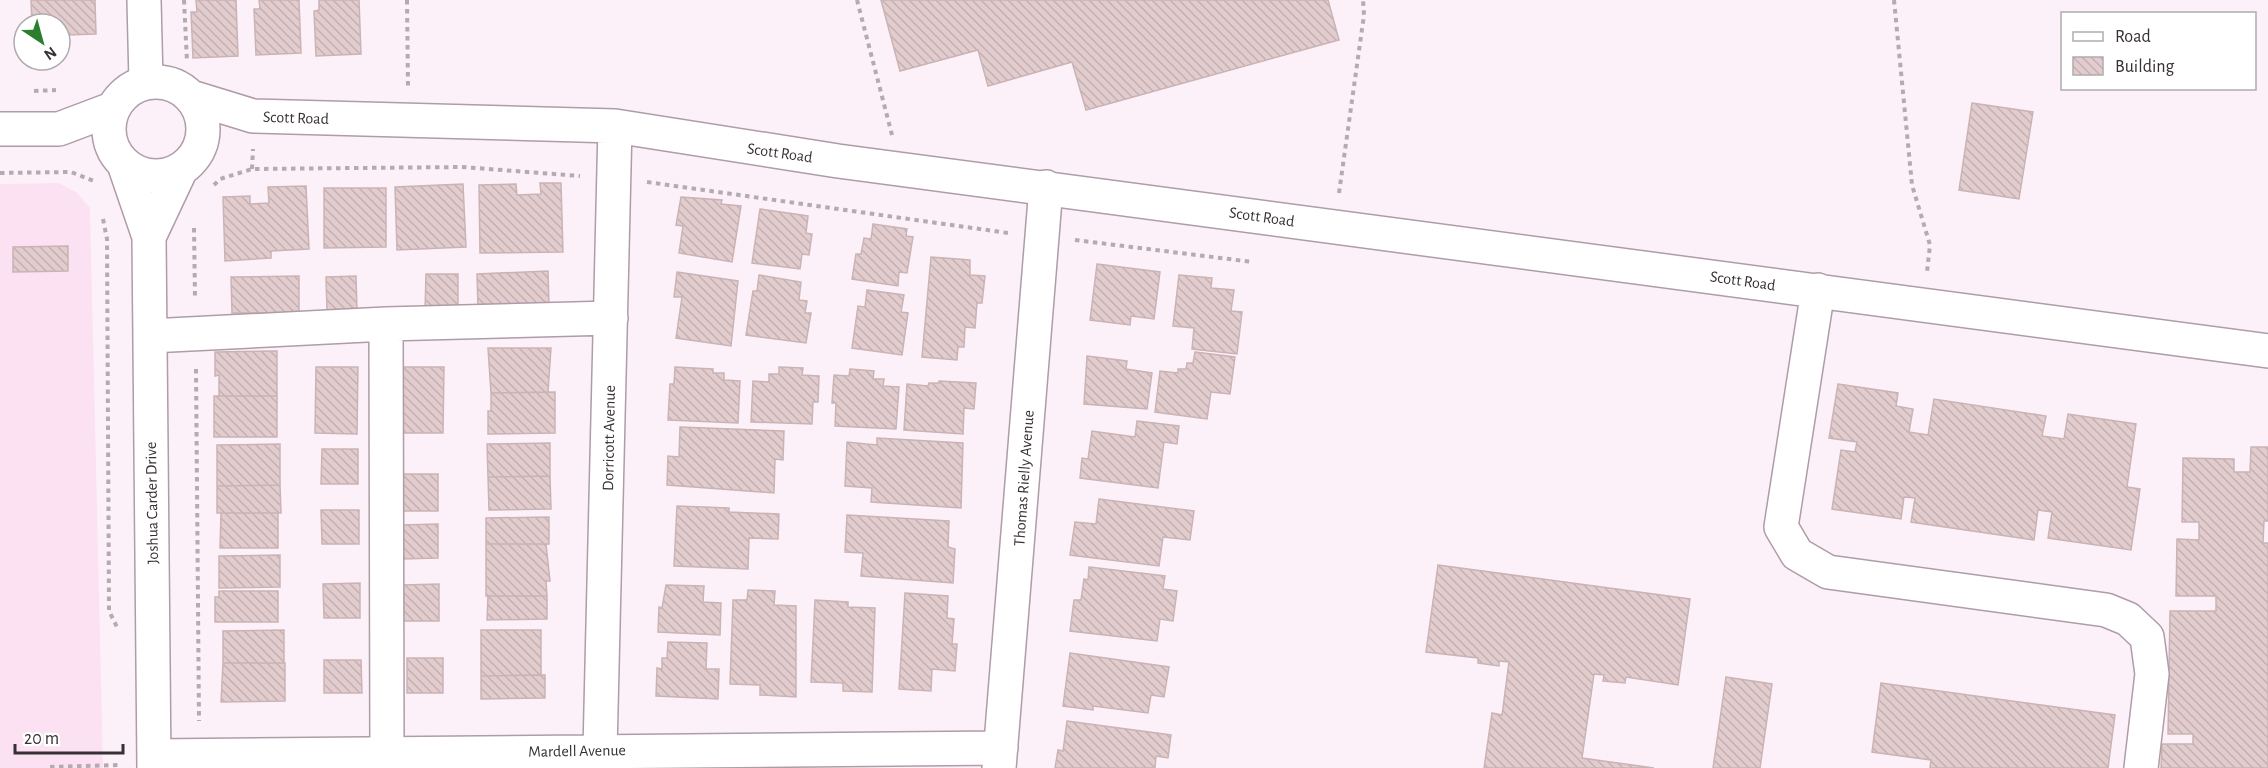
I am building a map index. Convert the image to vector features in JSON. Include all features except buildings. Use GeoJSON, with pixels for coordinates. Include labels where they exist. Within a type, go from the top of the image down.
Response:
{"type":"FeatureCollection","features":[{"type":"Feature","properties":{"kind":"street"},"geometry":{"type":"LineString","coordinates":[[119,158],[109,138],[108,123],[112,109],[126,92],[146,82],[144,0]]}},
{"type":"Feature","properties":{"kind":"street","name":"Scott Road"},"geometry":{"type":"LineString","coordinates":[[146,82],[163,82],[178,87],[189,82],[253,116],[615,126],[892,168],[2268,351]]}},
{"type":"Feature","properties":{"kind":"street"},"geometry":{"type":"LineString","coordinates":[[189,82],[200,111],[203,127],[201,143]]}},
{"type":"Feature","properties":{"kind":"street"},"geometry":{"type":"LineString","coordinates":[[0,129],[58,129],[112,109]]}},
{"type":"Feature","properties":{"kind":"street","name":"Scott Road"},"geometry":{"type":"LineString","coordinates":[[181,169],[196,153],[201,143],[253,116]]}},
{"type":"Feature","properties":{"kind":"street","name":"Dorricott Avenue"},"geometry":{"type":"LineString","coordinates":[[600,750],[615,126]]}},
{"type":"Feature","properties":{"kind":"street"},"geometry":{"type":"LineString","coordinates":[[58,129],[119,158],[136,172],[152,176],[167,175],[181,169]]}},
{"type":"Feature","properties":{"kind":"street","name":"Joshua Carder Drive"},"geometry":{"type":"LineString","coordinates":[[119,158],[149,237],[154,762]]}},
{"type":"Feature","properties":{"kind":"street","name":"Joshua Carder Drive"},"geometry":{"type":"LineString","coordinates":[[149,237],[181,169]]}},
{"type":"Feature","properties":{"kind":"street","name":"Thomas Rielly Avenue"},"geometry":{"type":"LineString","coordinates":[[1000,758],[1046,187]]}},
{"type":"Feature","properties":{"kind":"street"},"geometry":{"type":"LineString","coordinates":[[1818,290],[1781,527],[1797,554],[1828,572],[2106,610],[2128,619],[2147,637],[2152,674],[2141,768]]}},
{"type":"Feature","properties":{"kind":"street"},"geometry":{"type":"LineString","coordinates":[[150,336],[386,324],[611,318]]}},
{"type":"Feature","properties":{"kind":"street"},"geometry":{"type":"LineString","coordinates":[[386,324],[387,754]]}},
{"type":"Feature","properties":{"kind":"street","name":"Mardell Avenue"},"geometry":{"type":"LineString","coordinates":[[154,762],[600,750],[1000,758]]}},
{"type":"Feature","properties":{"kind":"path"},"geometry":{"type":"LineString","coordinates":[[184,0],[189,82]]}},
{"type":"Feature","properties":{"kind":"path"},"geometry":{"type":"LineString","coordinates":[[407,0],[408,121]]}},
{"type":"Feature","properties":{"kind":"path"},"geometry":{"type":"LineString","coordinates":[[857,0],[893,139],[892,168]]}},
{"type":"Feature","properties":{"kind":"path"},"geometry":{"type":"LineString","coordinates":[[1335,226],[1364,15],[1364,0]]}},
{"type":"Feature","properties":{"kind":"path"},"geometry":{"type":"LineString","coordinates":[[1894,0],[1912,185],[1930,245],[1923,305]]}},
{"type":"Feature","properties":{"kind":"path"},"geometry":{"type":"LineString","coordinates":[[22,92],[67,89]]}},
{"type":"Feature","properties":{"kind":"path"},"geometry":{"type":"LineString","coordinates":[[252,169],[253,148]]}},
{"type":"Feature","properties":{"kind":"path"},"geometry":{"type":"LineString","coordinates":[[212,187],[220,178],[252,169],[462,167],[578,176]]}},
{"type":"Feature","properties":{"kind":"path"},"geometry":{"type":"LineString","coordinates":[[0,173],[71,172],[96,182]]}},
{"type":"Feature","properties":{"kind":"path"},"geometry":{"type":"LineString","coordinates":[[653,183],[1005,233]]}},
{"type":"Feature","properties":{"kind":"path"},"geometry":{"type":"LineString","coordinates":[[103,216],[107,239],[109,611],[118,630]]}},
{"type":"Feature","properties":{"kind":"path"},"geometry":{"type":"LineString","coordinates":[[195,226],[200,729]]}},
{"type":"Feature","properties":{"kind":"path"},"geometry":{"type":"LineString","coordinates":[[1081,241],[1253,262]]}},
{"type":"Feature","properties":{"kind":"path"},"geometry":{"type":"LineString","coordinates":[[50,767],[120,767],[120,754]]}},
{"type":"Feature","properties":{"kind":"shaded area"},"geometry":{"type":"Polygon","coordinates":[[[59,183],[76,192],[90,208],[103,768],[0,768],[0,184],[59,183]]]}}]}
